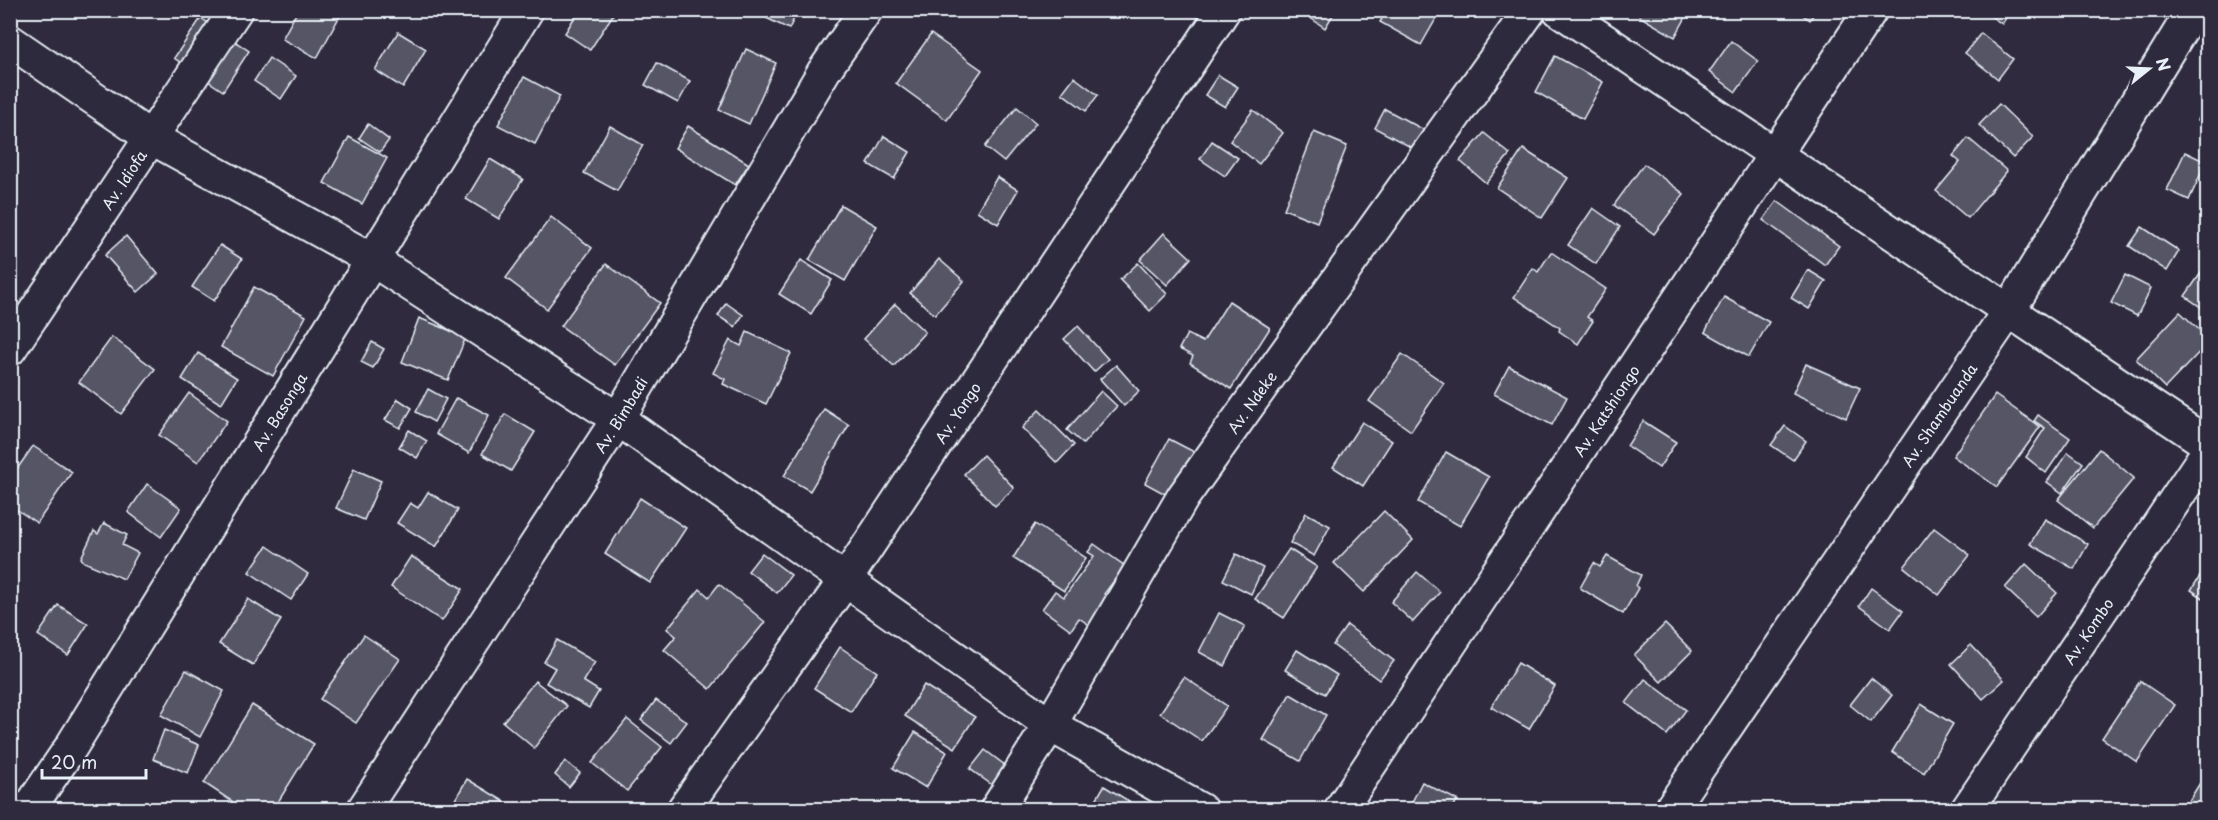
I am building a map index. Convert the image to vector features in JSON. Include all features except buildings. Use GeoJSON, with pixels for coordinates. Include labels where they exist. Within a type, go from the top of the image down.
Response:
{"type":"FeatureCollection","features":[{"type":"Feature","properties":{"kind":"street","name":"Av. Idiofa"},"geometry":{"type":"LineString","coordinates":[[10,349],[236,10]]}},
{"type":"Feature","properties":{"kind":"street","name":"Av. Basonga"},"geometry":{"type":"LineString","coordinates":[[28,810],[77,737],[527,10]]}},
{"type":"Feature","properties":{"kind":"street","name":"Av. Bimbadi"},"geometry":{"type":"LineString","coordinates":[[363,810],[618,419],[824,71],[866,10]]}},
{"type":"Feature","properties":{"kind":"street","name":"Av. Yongo"},"geometry":{"type":"LineString","coordinates":[[683,810],[846,579],[1224,10]]}},
{"type":"Feature","properties":{"kind":"street","name":"Av. Ndeke"},"geometry":{"type":"LineString","coordinates":[[996,810],[1050,725],[1183,496],[1530,10]]}},
{"type":"Feature","properties":{"kind":"street"},"geometry":{"type":"LineString","coordinates":[[1559,10],[2208,444]]}},
{"type":"Feature","properties":{"kind":"street","name":"Av. Katshiongo"},"geometry":{"type":"LineString","coordinates":[[1340,810],[1776,157],[1871,10]]}},
{"type":"Feature","properties":{"kind":"street","name":"Av. Shambuanda"},"geometry":{"type":"LineString","coordinates":[[1670,810],[2008,312],[2193,10]]}},
{"type":"Feature","properties":{"kind":"street"},"geometry":{"type":"LineString","coordinates":[[10,41],[150,137],[371,259],[618,419],[1050,725],[1201,810]]}},
{"type":"Feature","properties":{"kind":"street","name":"Av. Kombo"},"geometry":{"type":"LineString","coordinates":[[1967,810],[2208,451]]}}]}
